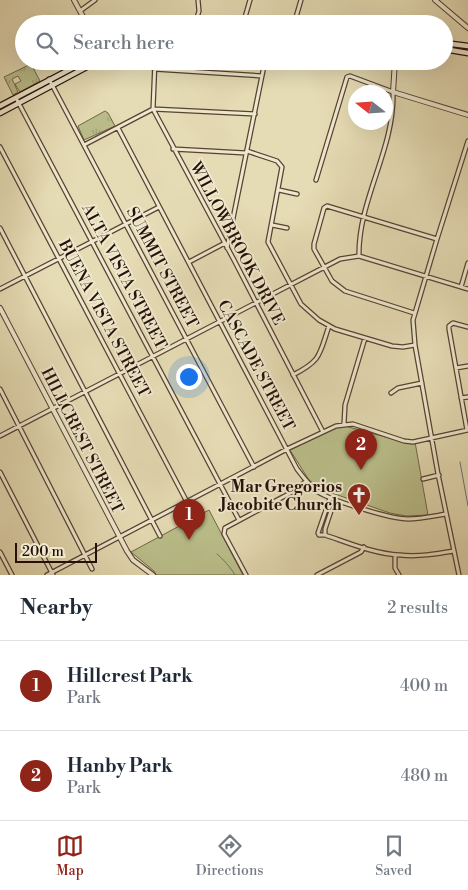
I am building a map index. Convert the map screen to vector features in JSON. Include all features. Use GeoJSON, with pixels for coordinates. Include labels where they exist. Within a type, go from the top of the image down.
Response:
{"type":"FeatureCollection","features":[{"type":"Feature","properties":{"kind":"main road"},"geometry":{"type":"LineString","coordinates":[[453,44],[468,46]]}},
{"type":"Feature","properties":{"kind":"main road"},"geometry":{"type":"LineString","coordinates":[[453,51],[468,53]]}},
{"type":"Feature","properties":{"kind":"main road"},"geometry":{"type":"LineString","coordinates":[[0,106],[68,70]]}},
{"type":"Feature","properties":{"kind":"main road"},"geometry":{"type":"LineString","coordinates":[[0,112],[81,70]]}},
{"type":"Feature","properties":{"kind":"street"},"geometry":{"type":"LineString","coordinates":[[74,0],[82,15]]}},
{"type":"Feature","properties":{"kind":"street"},"geometry":{"type":"LineString","coordinates":[[80,11],[95,0]]}},
{"type":"Feature","properties":{"kind":"street"},"geometry":{"type":"LineString","coordinates":[[198,0],[198,15]]}},
{"type":"Feature","properties":{"kind":"street"},"geometry":{"type":"LineString","coordinates":[[246,15],[250,0]]}},
{"type":"Feature","properties":{"kind":"street"},"geometry":{"type":"LineString","coordinates":[[297,15],[301,0]]}},
{"type":"Feature","properties":{"kind":"street"},"geometry":{"type":"LineString","coordinates":[[435,0],[453,15]]}},
{"type":"Feature","properties":{"kind":"street"},"geometry":{"type":"LineString","coordinates":[[453,15],[468,28]]}},
{"type":"Feature","properties":{"kind":"street","name":"WILLOWBROOK DRIVE"},"geometry":{"type":"LineString","coordinates":[[154,70],[153,109],[323,432]]}},
{"type":"Feature","properties":{"kind":"street"},"geometry":{"type":"LineString","coordinates":[[169,70],[262,76]]}},
{"type":"Feature","properties":{"kind":"street"},"geometry":{"type":"LineString","coordinates":[[227,248],[263,70]]}},
{"type":"Feature","properties":{"kind":"street"},"geometry":{"type":"LineString","coordinates":[[394,70],[393,92],[468,115]]}},
{"type":"Feature","properties":{"kind":"street"},"geometry":{"type":"LineString","coordinates":[[316,180],[348,76],[374,85]]}},
{"type":"Feature","properties":{"kind":"street","name":"SUMMIT STREET"},"geometry":{"type":"LineString","coordinates":[[50,79],[254,467]]}},
{"type":"Feature","properties":{"kind":"street","name":"ALTA VISTA STREET"},"geometry":{"type":"LineString","coordinates":[[16,98],[239,520]]}},
{"type":"Feature","properties":{"kind":"street"},"geometry":{"type":"LineString","coordinates":[[84,145],[153,109],[255,114]]}},
{"type":"Feature","properties":{"kind":"street","name":"CASCADE STREET"},"geometry":{"type":"LineString","coordinates":[[118,128],[297,469],[306,481],[316,490],[330,498],[400,518],[415,519],[446,514]]}},
{"type":"Feature","properties":{"kind":"street"},"geometry":{"type":"LineString","coordinates":[[359,256],[360,226],[389,130]]}},
{"type":"Feature","properties":{"kind":"street"},"geometry":{"type":"LineString","coordinates":[[459,575],[415,345],[414,312],[468,141]]}},
{"type":"Feature","properties":{"kind":"street","name":"BUENA VISTA STREET"},"geometry":{"type":"LineString","coordinates":[[0,147],[187,502]]}},
{"type":"Feature","properties":{"kind":"street"},"geometry":{"type":"LineString","coordinates":[[173,148],[246,152],[261,155],[280,163],[282,171],[269,245],[301,304],[311,314],[329,326],[392,346],[415,345]]}},
{"type":"Feature","properties":{"kind":"street"},"geometry":{"type":"LineString","coordinates":[[279,190],[298,194]]}},
{"type":"Feature","properties":{"kind":"street"},"geometry":{"type":"LineString","coordinates":[[414,312],[345,291],[332,281],[314,249],[324,208],[327,206],[437,239]]}},
{"type":"Feature","properties":{"kind":"street"},"geometry":{"type":"LineString","coordinates":[[0,289],[159,207]]}},
{"type":"Feature","properties":{"kind":"street"},"geometry":{"type":"LineString","coordinates":[[272,225],[287,228]]}},
{"type":"Feature","properties":{"kind":"street"},"geometry":{"type":"LineString","coordinates":[[0,228],[160,536]]}},
{"type":"Feature","properties":{"kind":"street"},"geometry":{"type":"LineString","coordinates":[[189,262],[225,243]]}},
{"type":"Feature","properties":{"kind":"street"},"geometry":{"type":"LineString","coordinates":[[0,436],[340,259],[359,256],[468,289]]}},
{"type":"Feature","properties":{"kind":"street"},"geometry":{"type":"LineString","coordinates":[[461,287],[468,263]]}},
{"type":"Feature","properties":{"kind":"street","name":"HILLCREST STREET"},"geometry":{"type":"LineString","coordinates":[[0,308],[131,558],[154,575]]}},
{"type":"Feature","properties":{"kind":"street"},"geometry":{"type":"LineString","coordinates":[[47,575],[53,574],[119,537],[287,449],[344,424],[353,424],[404,441],[413,442],[468,430],[449,329],[451,324],[455,323],[468,327]]}},
{"type":"Feature","properties":{"kind":"street"},"geometry":{"type":"LineString","coordinates":[[293,375],[310,366],[316,360],[329,326]]}},
{"type":"Feature","properties":{"kind":"street"},"geometry":{"type":"LineString","coordinates":[[344,424],[344,406],[365,338]]}},
{"type":"Feature","properties":{"kind":"street"},"geometry":{"type":"LineString","coordinates":[[456,368],[468,366]]}},
{"type":"Feature","properties":{"kind":"street"},"geometry":{"type":"LineString","coordinates":[[391,393],[398,388],[422,383]]}},
{"type":"Feature","properties":{"kind":"street"},"geometry":{"type":"LineString","coordinates":[[0,389],[92,569]]}},
{"type":"Feature","properties":{"kind":"street"},"geometry":{"type":"LineString","coordinates":[[462,398],[468,398]]}},
{"type":"Feature","properties":{"kind":"street"},"geometry":{"type":"LineString","coordinates":[[0,472],[53,574]]}},
{"type":"Feature","properties":{"kind":"street"},"geometry":{"type":"LineString","coordinates":[[423,478],[439,475]]}},
{"type":"Feature","properties":{"kind":"street"},"geometry":{"type":"LineString","coordinates":[[246,575],[224,534],[225,528],[296,490],[306,481]]}},
{"type":"Feature","properties":{"kind":"street"},"geometry":{"type":"LineString","coordinates":[[330,498],[318,533],[319,536],[325,535],[395,555],[428,555],[454,551]]}},
{"type":"Feature","properties":{"kind":"street"},"geometry":{"type":"LineString","coordinates":[[325,535],[325,529],[335,499]]}},
{"type":"Feature","properties":{"kind":"street"},"geometry":{"type":"LineString","coordinates":[[316,575],[360,552],[364,547]]}},
{"type":"Feature","properties":{"kind":"street"},"geometry":{"type":"LineString","coordinates":[[0,552],[12,575]]}},
{"type":"Feature","properties":{"kind":"street"},"geometry":{"type":"LineString","coordinates":[[395,555],[395,568],[399,575]]}},
{"type":"Feature","properties":{"kind":"green space"},"geometry":{"type":"Polygon","coordinates":[[[19,70],[34,70],[40,81],[20,92],[15,84],[21,81],[18,76],[12,79],[18,92],[13,95],[4,77],[19,70]]]}},
{"type":"Feature","properties":{"kind":"green space"},"geometry":{"type":"Polygon","coordinates":[[[105,111],[115,126],[84,140],[78,126],[105,111]]]}},
{"type":"Feature","properties":{"kind":"green space"},"geometry":{"type":"Polygon","coordinates":[[[345,426],[404,442],[415,442],[428,515],[406,516],[390,513],[323,490],[309,480],[290,450],[333,428],[345,426]]]}},
{"type":"Feature","properties":{"kind":"green space"},"geometry":{"type":"Polygon","coordinates":[[[209,510],[243,575],[156,575],[154,571],[131,552],[209,510]]]}},
{"type":"Feature","properties":{"kind":"waterway"},"geometry":{"type":"LineString","coordinates":[[460,462],[468,506]]}},
{"type":"Feature","properties":{"kind":"waterway"},"geometry":{"type":"LineString","coordinates":[[217,554],[235,575]]}},
{"type":"Feature","properties":{"kind":"place","name":"Hanby Park"},"geometry":{"type":"Point","coordinates":[361,470]}},
{"type":"Feature","properties":{"kind":"place","name":"Mar Gregorios Jacobite Church"},"geometry":{"type":"Point","coordinates":[359,516]}},
{"type":"Feature","properties":{"kind":"place","name":"Hillcrest Park"},"geometry":{"type":"Point","coordinates":[189,540]}}]}
